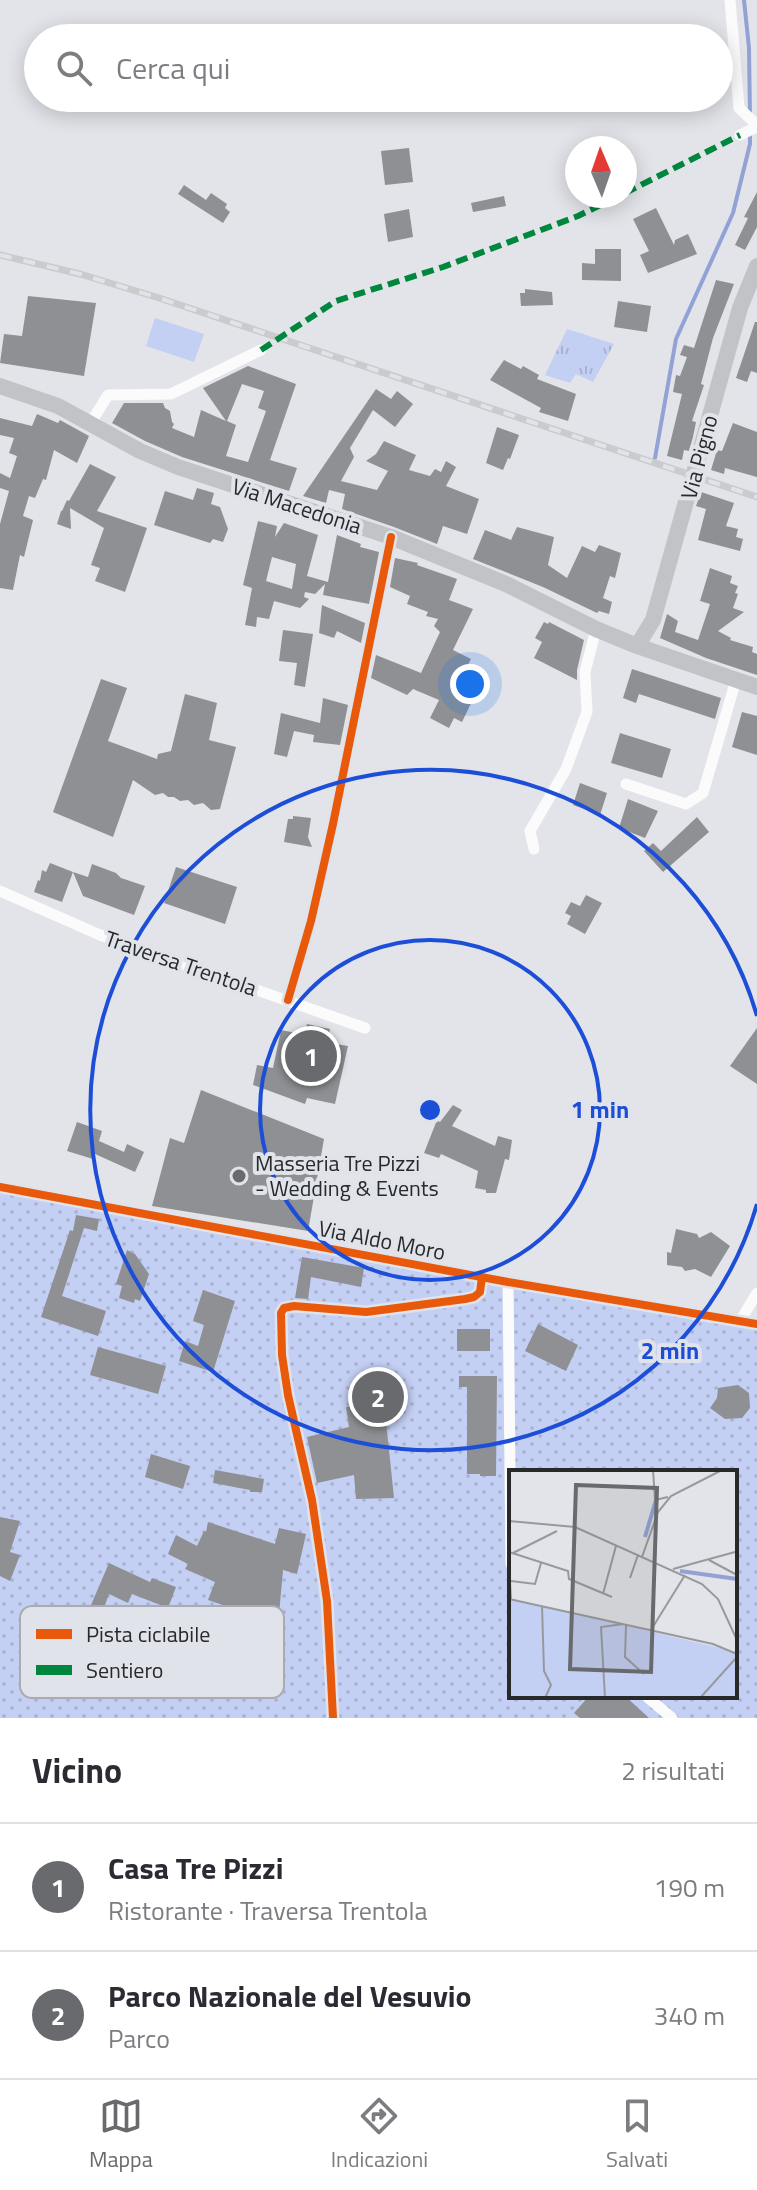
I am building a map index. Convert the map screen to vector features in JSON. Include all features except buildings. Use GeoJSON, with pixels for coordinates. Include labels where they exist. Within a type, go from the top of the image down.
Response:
{"type":"FeatureCollection","features":[{"type":"Feature","properties":{"kind":"main road","name":"Via Pigno"},"geometry":{"type":"LineString","coordinates":[[637,646],[653,620],[740,308],[757,266]]}},
{"type":"Feature","properties":{"kind":"main road","name":"Via Macedonia"},"geometry":{"type":"LineString","coordinates":[[0,386],[58,406],[140,451],[178,467],[391,537],[506,584],[637,646],[757,687]]}},
{"type":"Feature","properties":{"kind":"street"},"geometry":{"type":"LineString","coordinates":[[730,0],[732,24]]}},
{"type":"Feature","properties":{"kind":"street"},"geometry":{"type":"LineString","coordinates":[[733,36],[739,108],[757,126],[740,135]]}},
{"type":"Feature","properties":{"kind":"street"},"geometry":{"type":"LineString","coordinates":[[90,424],[108,395],[171,394],[261,350]]}},
{"type":"Feature","properties":{"kind":"street"},"geometry":{"type":"LineString","coordinates":[[288,1000],[327,852],[391,537]]}},
{"type":"Feature","properties":{"kind":"street"},"geometry":{"type":"LineString","coordinates":[[534,849],[530,831],[566,769],[587,712],[585,672],[596,629]]}},
{"type":"Feature","properties":{"kind":"street"},"geometry":{"type":"LineString","coordinates":[[626,784],[686,804],[703,793],[736,680]]}},
{"type":"Feature","properties":{"kind":"street","name":"Traversa Trentola"},"geometry":{"type":"LineString","coordinates":[[0,891],[100,935],[365,1028]]}},
{"type":"Feature","properties":{"kind":"street","name":"Via Aldo Moro"},"geometry":{"type":"LineString","coordinates":[[0,1187],[508,1282],[757,1324]]}},
{"type":"Feature","properties":{"kind":"street"},"geometry":{"type":"LineString","coordinates":[[333,1718],[327,1601],[312,1500],[288,1395],[282,1355],[281,1313],[284,1308],[294,1306],[366,1312],[465,1299],[480,1292],[482,1277]]}},
{"type":"Feature","properties":{"kind":"street"},"geometry":{"type":"LineString","coordinates":[[508,1282],[510,1470]]}},
{"type":"Feature","properties":{"kind":"street"},"geometry":{"type":"LineString","coordinates":[[740,1321],[757,1293]]}},
{"type":"Feature","properties":{"kind":"street"},"geometry":{"type":"LineString","coordinates":[[648,1698],[672,1718]]}},
{"type":"Feature","properties":{"kind":"green space"},"geometry":{"type":"Polygon","coordinates":[[[155,318],[204,334],[194,362],[146,346],[155,318]]]}},
{"type":"Feature","properties":{"kind":"green space"},"geometry":{"type":"Polygon","coordinates":[[[567,329],[614,344],[593,382],[576,374],[570,383],[545,375],[567,329]]]}},
{"type":"Feature","properties":{"kind":"green space"},"geometry":{"type":"Polygon","coordinates":[[[0,1182],[517,1280],[757,1321],[757,1718],[0,1718],[0,1182]]]}},
{"type":"Feature","properties":{"kind":"waterway"},"geometry":{"type":"LineString","coordinates":[[744,0],[749,48],[750,116]]}},
{"type":"Feature","properties":{"kind":"waterway"},"geometry":{"type":"LineString","coordinates":[[655,458],[676,339],[733,213],[750,133]]}},
{"type":"Feature","properties":{"kind":"railway"},"geometry":{"type":"LineString","coordinates":[[0,255],[80,274],[156,297],[757,497]]}},
{"type":"Feature","properties":{"kind":"marked path"},"geometry":{"type":"LineString","coordinates":[[637,187],[740,135]]}},
{"type":"Feature","properties":{"kind":"marked path"},"geometry":{"type":"LineString","coordinates":[[261,350],[336,301],[443,267],[594,208]]}},
{"type":"Feature","properties":{"kind":"cycle path"},"geometry":{"type":"LineString","coordinates":[[288,1000],[311,921],[333,824],[391,537]]}},
{"type":"Feature","properties":{"kind":"cycle path"},"geometry":{"type":"LineString","coordinates":[[0,1187],[508,1282],[757,1324]]}},
{"type":"Feature","properties":{"kind":"cycle path"},"geometry":{"type":"LineString","coordinates":[[333,1718],[327,1601],[312,1500],[288,1395],[282,1355],[281,1313],[284,1308],[294,1306],[366,1312],[465,1299],[480,1292],[482,1277]]}},
{"type":"Feature","properties":{"kind":"place","name":"Casa Tre Pizzi"},"geometry":{"type":"Point","coordinates":[311,1056]}},
{"type":"Feature","properties":{"kind":"place","name":"Masseria Tre Pizzi - Wedding & Events"},"geometry":{"type":"Point","coordinates":[239,1176]}},
{"type":"Feature","properties":{"kind":"place","name":"Parco Nazionale del Vesuvio"},"geometry":{"type":"Point","coordinates":[378,1397]}}]}
